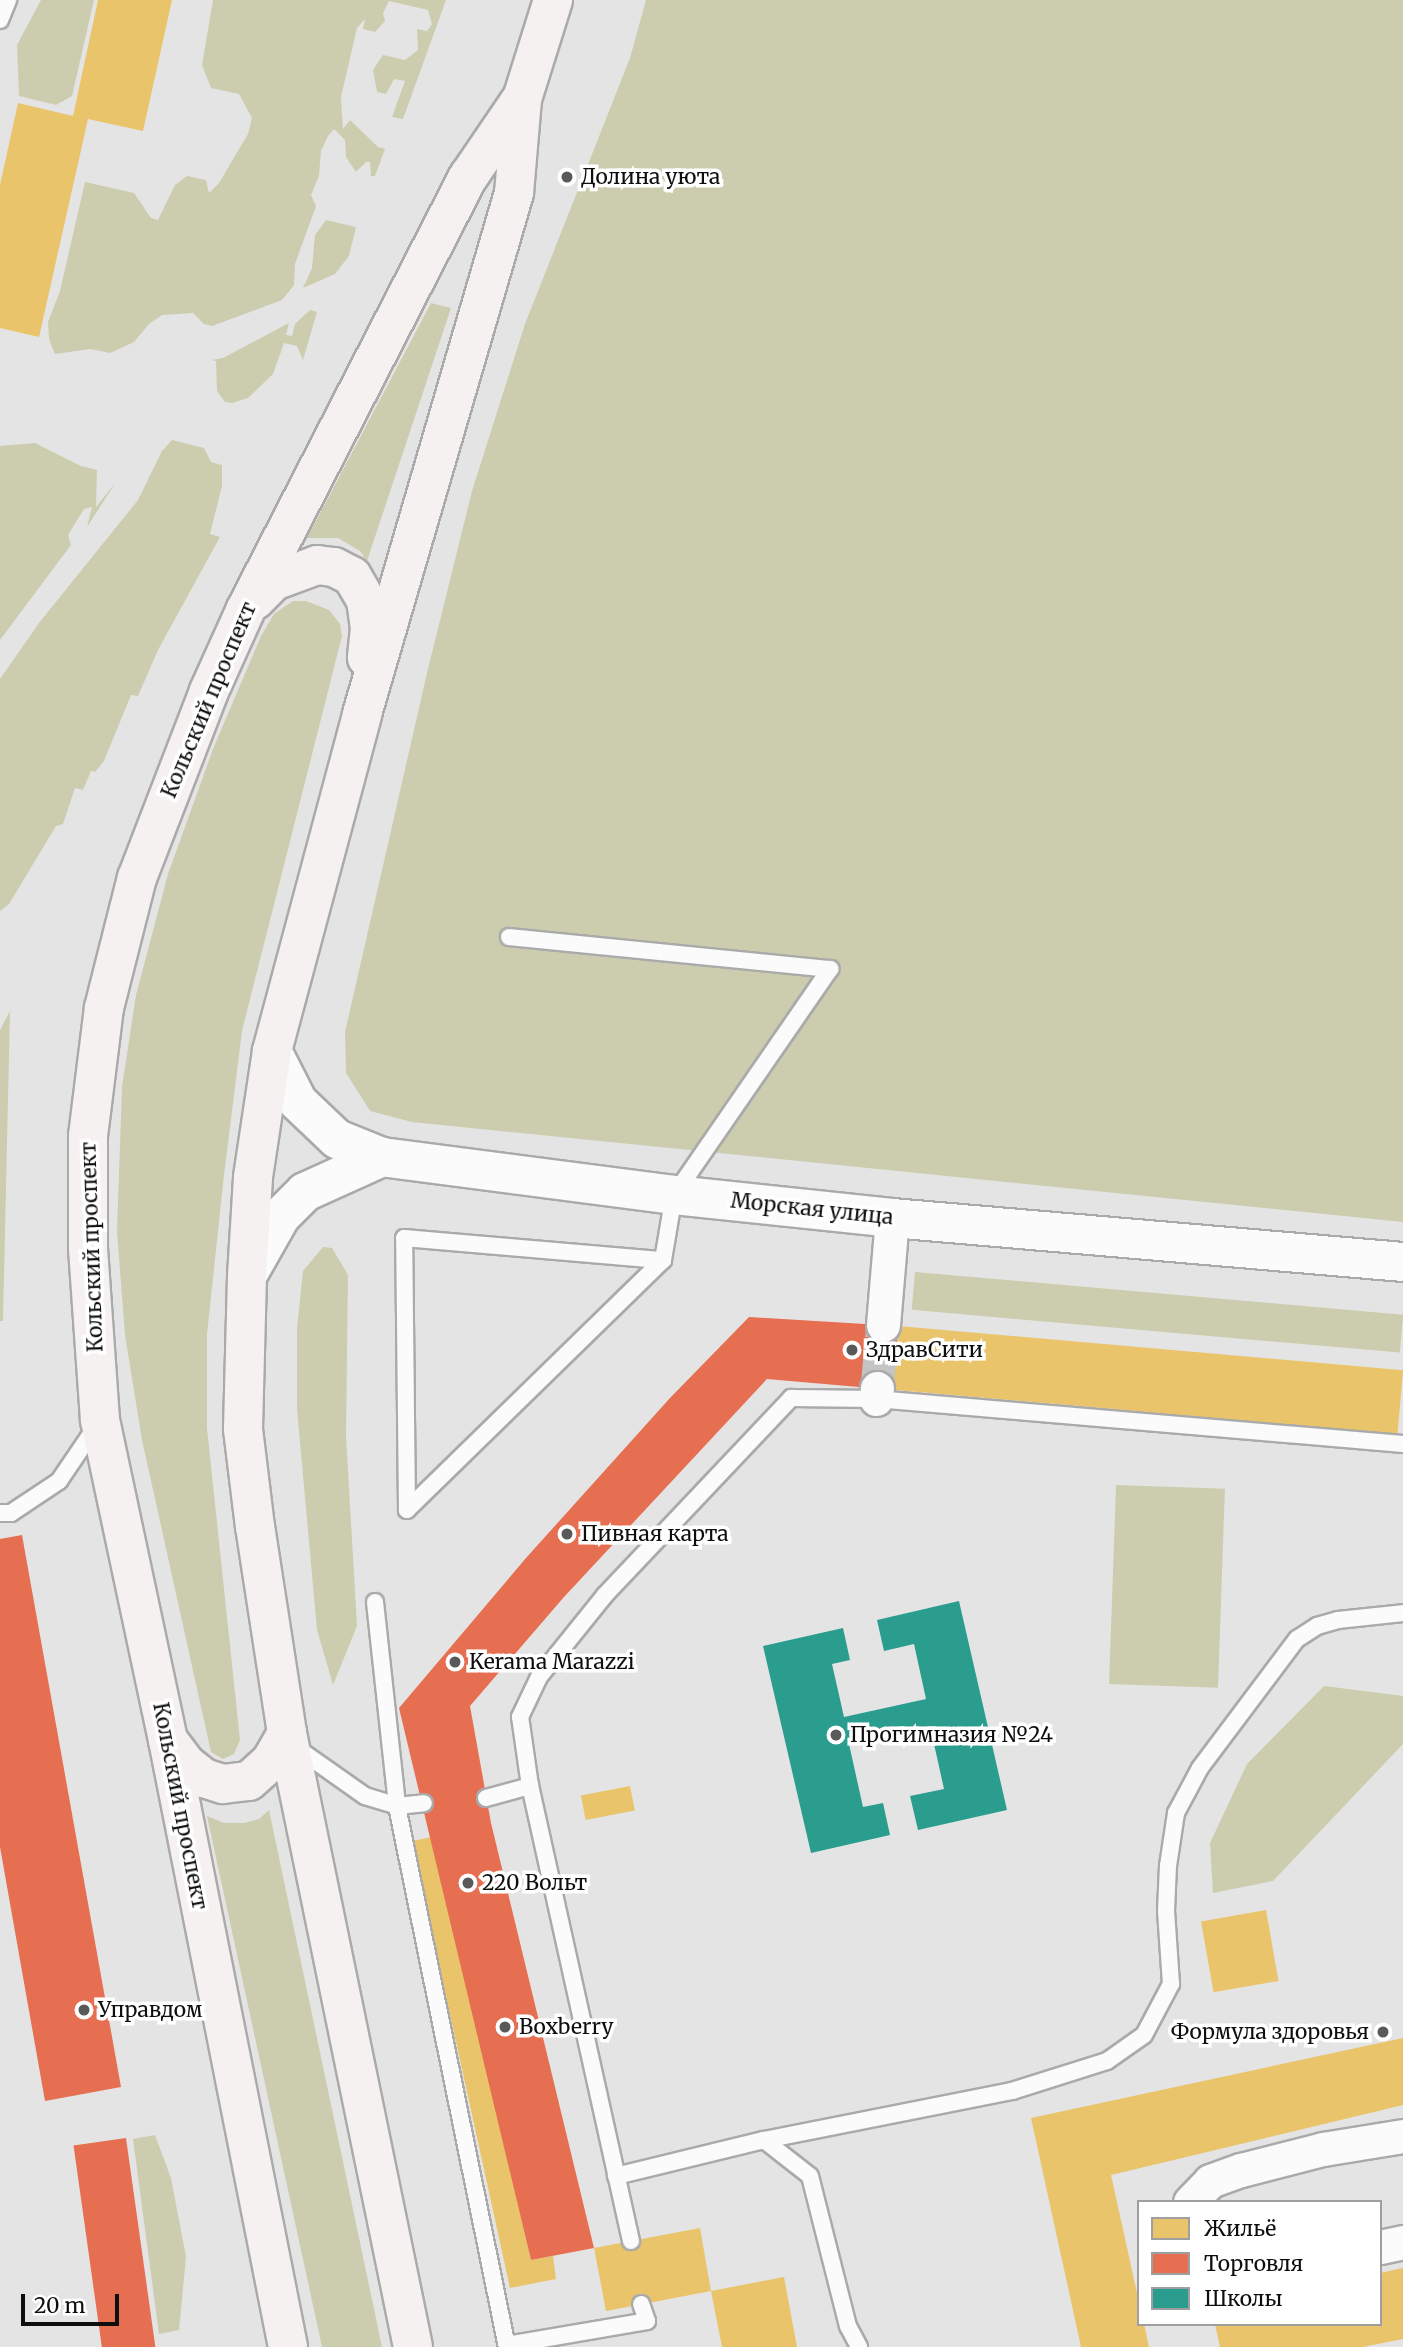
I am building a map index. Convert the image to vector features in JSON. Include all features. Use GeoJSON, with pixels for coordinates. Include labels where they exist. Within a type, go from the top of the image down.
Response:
{"type":"FeatureCollection","features":[{"type":"Feature","properties":{"kind":"main road","name":"Кольский проспект"},"geometry":{"type":"LineString","coordinates":[[413,2347],[288,1738],[243,1429],[247,1276],[253,1177],[272,1051],[362,714],[514,193],[522,99],[552,0]]}},
{"type":"Feature","properties":{"kind":"main road","name":"Кольский проспект"},"geometry":{"type":"LineString","coordinates":[[288,2347],[168,1740],[100,1420],[88,1249],[88,1136],[104,1008],[137,878],[209,691],[246,608],[468,176],[522,99]]}},
{"type":"Feature","properties":{"kind":"main road"},"geometry":{"type":"LineString","coordinates":[[246,608],[274,581],[294,571],[317,565],[334,567],[352,576],[366,600],[370,628],[362,714]]}},
{"type":"Feature","properties":{"kind":"main road"},"geometry":{"type":"LineString","coordinates":[[168,1740],[186,1764],[204,1778],[223,1784],[249,1781],[271,1761],[288,1738]]}},
{"type":"Feature","properties":{"kind":"street","name":"Морская улица"},"geometry":{"type":"LineString","coordinates":[[272,1051],[298,1102],[337,1139],[382,1157],[674,1195],[892,1218],[1403,1262]]}},
{"type":"Feature","properties":{"kind":"street"},"geometry":{"type":"LineString","coordinates":[[247,1276],[281,1216],[304,1192],[382,1157]]}},
{"type":"Feature","properties":{"kind":"street"},"geometry":{"type":"LineString","coordinates":[[883,1325],[892,1218]]}},
{"type":"Feature","properties":{"kind":"street"},"geometry":{"type":"LineString","coordinates":[[1193,2200],[1210,2181],[1241,2170],[1323,2149],[1403,2136]]}},
{"type":"Feature","properties":{"kind":"street"},"geometry":{"type":"LineString","coordinates":[[1382,2247],[1403,2242]]}},
{"type":"Feature","properties":{"kind":"lane"},"geometry":{"type":"LineString","coordinates":[[0,20],[8,0]]}},
{"type":"Feature","properties":{"kind":"lane"},"geometry":{"type":"LineString","coordinates":[[509,937],[830,969],[674,1195],[663,1260],[407,1510],[404,1238],[663,1260]]}},
{"type":"Feature","properties":{"kind":"lane"},"geometry":{"type":"LineString","coordinates":[[631,2241],[530,1786],[520,1717],[539,1677],[605,1595],[792,1398],[876,1393],[1403,1444]]}},
{"type":"Feature","properties":{"kind":"lane"},"geometry":{"type":"LineString","coordinates":[[0,1513],[11,1513],[59,1480],[100,1420]]}},
{"type":"Feature","properties":{"kind":"lane"},"geometry":{"type":"LineString","coordinates":[[375,1602],[397,1806],[507,2346],[647,2320],[641,2304]]}},
{"type":"Feature","properties":{"kind":"lane"},"geometry":{"type":"LineString","coordinates":[[616,2176],[764,2140],[1012,2091],[1107,2062],[1144,2035],[1171,1984],[1166,1911],[1168,1866],[1176,1813],[1200,1768],[1297,1639],[1317,1626],[1339,1620],[1403,1613]]}},
{"type":"Feature","properties":{"kind":"lane"},"geometry":{"type":"LineString","coordinates":[[288,1738],[365,1796],[397,1806],[424,1804]]}},
{"type":"Feature","properties":{"kind":"lane"},"geometry":{"type":"LineString","coordinates":[[486,1798],[530,1786]]}},
{"type":"Feature","properties":{"kind":"lane"},"geometry":{"type":"LineString","coordinates":[[764,2140],[810,2176],[853,2347]]}},
{"type":"Feature","properties":{"kind":"lane"},"geometry":{"type":"LineString","coordinates":[[848,2326],[859,2347]]}},
{"type":"Feature","properties":{"kind":"green space"},"geometry":{"type":"Polygon","coordinates":[[[41,0],[94,0],[72,96],[56,105],[19,96],[17,45],[41,0]]]}},
{"type":"Feature","properties":{"kind":"green space"},"geometry":{"type":"Polygon","coordinates":[[[213,0],[446,0],[403,119],[392,117],[405,81],[394,79],[386,94],[377,92],[373,70],[383,55],[405,60],[418,50],[417,29],[427,31],[432,24],[428,10],[389,1],[383,13],[385,21],[375,32],[363,29],[365,19],[357,28],[341,97],[343,129],[350,120],[378,147],[385,149],[375,176],[371,176],[370,162],[366,162],[356,172],[346,157],[345,140],[334,129],[328,136],[321,151],[319,176],[311,195],[316,206],[295,264],[294,285],[282,300],[212,326],[204,324],[193,313],[162,315],[149,324],[134,342],[110,353],[90,349],[55,354],[49,339],[48,322],[60,291],[85,182],[134,193],[151,218],[158,220],[175,185],[187,176],[206,180],[209,193],[219,183],[248,134],[252,118],[239,94],[211,88],[202,65],[213,0]]]}},
{"type":"Feature","properties":{"kind":"green space"},"geometry":{"type":"Polygon","coordinates":[[[646,0],[1403,0],[1403,1222],[412,1122],[370,1111],[346,1073],[345,1032],[427,673],[472,491],[525,324],[630,58],[646,0]]]}},
{"type":"Feature","properties":{"kind":"green space"},"geometry":{"type":"Polygon","coordinates":[[[326,220],[356,227],[349,256],[335,274],[303,288],[312,268],[315,235],[326,220]]]}},
{"type":"Feature","properties":{"kind":"green space"},"geometry":{"type":"Polygon","coordinates":[[[431,303],[451,308],[367,561],[360,551],[338,538],[307,538],[431,303]]]}},
{"type":"Feature","properties":{"kind":"green space"},"geometry":{"type":"Polygon","coordinates":[[[310,310],[317,312],[303,360],[297,346],[284,343],[273,374],[248,398],[232,403],[225,402],[217,391],[216,361],[212,360],[223,358],[289,323],[286,335],[292,336],[295,324],[310,310]]]}},
{"type":"Feature","properties":{"kind":"green space"},"geometry":{"type":"Polygon","coordinates":[[[172,440],[204,448],[211,462],[222,465],[222,486],[210,534],[220,537],[158,650],[138,696],[131,695],[104,761],[95,772],[91,771],[83,790],[75,788],[63,824],[56,826],[9,904],[0,911],[0,679],[39,623],[138,500],[162,451],[172,440]]]}},
{"type":"Feature","properties":{"kind":"green space"},"geometry":{"type":"Polygon","coordinates":[[[35,443],[81,466],[97,470],[96,507],[116,482],[87,527],[92,507],[84,509],[68,535],[71,545],[0,640],[0,446],[35,443]]]}},
{"type":"Feature","properties":{"kind":"green space"},"geometry":{"type":"Polygon","coordinates":[[[293,601],[306,601],[329,610],[340,624],[342,636],[242,1031],[207,1334],[207,1428],[240,1740],[234,1754],[223,1759],[211,1752],[142,1440],[125,1335],[117,1232],[122,1087],[136,995],[168,874],[213,749],[261,636],[274,614],[293,601]]]}},
{"type":"Feature","properties":{"kind":"green space"},"geometry":{"type":"Polygon","coordinates":[[[10,1011],[3,1321],[0,1321],[0,1030],[10,1011]]]}},
{"type":"Feature","properties":{"kind":"green space"},"geometry":{"type":"Polygon","coordinates":[[[323,1247],[332,1248],[348,1275],[346,1436],[357,1626],[333,1685],[317,1630],[297,1409],[297,1328],[303,1271],[323,1247]]]}},
{"type":"Feature","properties":{"kind":"green space"},"geometry":{"type":"Polygon","coordinates":[[[915,1272],[1403,1315],[1400,1353],[912,1310],[915,1272]]]}},
{"type":"Feature","properties":{"kind":"green space"},"geometry":{"type":"Polygon","coordinates":[[[1116,1485],[1225,1489],[1218,1688],[1109,1684],[1116,1485]]]}},
{"type":"Feature","properties":{"kind":"green space"},"geometry":{"type":"Polygon","coordinates":[[[1324,1686],[1403,1696],[1403,1744],[1273,1881],[1213,1893],[1210,1843],[1247,1764],[1324,1686]]]}},
{"type":"Feature","properties":{"kind":"green space"},"geometry":{"type":"Polygon","coordinates":[[[269,1810],[382,2347],[322,2347],[207,1816],[224,1823],[244,1823],[259,1819],[269,1810]]]}},
{"type":"Feature","properties":{"kind":"green space"},"geometry":{"type":"Polygon","coordinates":[[[155,2135],[171,2178],[186,2257],[179,2330],[159,2334],[133,2139],[155,2135]]]}},
{"type":"Feature","properties":{"kind":"building: Жильё"},"geometry":{"type":"Polygon","coordinates":[[[98,0],[172,0],[143,131],[88,119],[39,337],[0,328],[0,185],[18,103],[73,116],[98,0]]]}},
{"type":"Feature","properties":{"kind":"building: Жильё"},"geometry":{"type":"Polygon","coordinates":[[[898,1326],[1403,1370],[1397,1434],[892,1390],[898,1326]]]}},
{"type":"Feature","properties":{"kind":"building: Жильё"},"geometry":{"type":"Polygon","coordinates":[[[630,1786],[635,1811],[586,1820],[581,1796],[630,1786]]]}},
{"type":"Feature","properties":{"kind":"building: Жильё"},"geometry":{"type":"Polygon","coordinates":[[[432,1837],[531,2260],[553,2256],[556,2279],[510,2288],[412,1841],[432,1837]]]}},
{"type":"Feature","properties":{"kind":"building: Жильё"},"geometry":{"type":"Polygon","coordinates":[[[1266,1910],[1279,1981],[1214,1992],[1201,1921],[1266,1910]]]}},
{"type":"Feature","properties":{"kind":"building: Жильё"},"geometry":{"type":"Polygon","coordinates":[[[1403,2038],[1403,2105],[1111,2175],[1137,2293],[1137,2326],[1144,2326],[1149,2347],[1081,2347],[1031,2118],[1403,2038]]]}},
{"type":"Feature","properties":{"kind":"building: Жильё"},"geometry":{"type":"Polygon","coordinates":[[[700,2228],[711,2291],[606,2311],[594,2248],[700,2228]]]}},
{"type":"Feature","properties":{"kind":"building: Жильё"},"geometry":{"type":"Polygon","coordinates":[[[1403,2268],[1403,2339],[1363,2347],[1220,2347],[1215,2326],[1382,2326],[1382,2273],[1403,2268]]]}},
{"type":"Feature","properties":{"kind":"building: Жильё"},"geometry":{"type":"Polygon","coordinates":[[[784,2277],[797,2347],[722,2347],[711,2291],[784,2277]]]}},
{"type":"Feature","properties":{"kind":"building: Торговля"},"geometry":{"type":"Polygon","coordinates":[[[749,1317],[898,1326],[893,1390],[767,1379],[564,1597],[470,1706],[491,1823],[594,2248],[531,2260],[399,1708],[526,1558],[670,1398],[749,1317]]]}},
{"type":"Feature","properties":{"kind":"building: Торговля"},"geometry":{"type":"Polygon","coordinates":[[[22,1535],[121,2087],[45,2101],[0,1847],[0,1539],[22,1535]]]}},
{"type":"Feature","properties":{"kind":"building: Торговля"},"geometry":{"type":"Polygon","coordinates":[[[126,2138],[155,2347],[102,2347],[74,2145],[126,2138]]]}},
{"type":"Feature","properties":{"kind":"building: Школы","name":"Прогимназия №24"},"geometry":{"type":"Polygon","coordinates":[[[959,1601],[1007,1810],[918,1830],[910,1796],[944,1789],[930,1726],[849,1744],[863,1807],[883,1803],[890,1835],[811,1853],[763,1646],[843,1628],[850,1660],[832,1664],[844,1717],[926,1699],[914,1644],[884,1651],[877,1620],[959,1601]]]}},
{"type":"Feature","properties":{"kind":"tunnel"},"geometry":{"type":"LineString","coordinates":[[877,1388],[883,1325]]}},
{"type":"Feature","properties":{"kind":"place","name":"Долина уюта"},"geometry":{"type":"Point","coordinates":[567,177]}},
{"type":"Feature","properties":{"kind":"place","name":"ЗдравСити"},"geometry":{"type":"Point","coordinates":[852,1350]}},
{"type":"Feature","properties":{"kind":"place","name":"Пивная карта"},"geometry":{"type":"Point","coordinates":[567,1534]}},
{"type":"Feature","properties":{"kind":"place","name":"Kerama Marazzi"},"geometry":{"type":"Point","coordinates":[455,1662]}},
{"type":"Feature","properties":{"kind":"place","name":"Прогимназия №24"},"geometry":{"type":"Point","coordinates":[836,1735]}},
{"type":"Feature","properties":{"kind":"place","name":"220 Вольт"},"geometry":{"type":"Point","coordinates":[468,1883]}},
{"type":"Feature","properties":{"kind":"place","name":"Управдом"},"geometry":{"type":"Point","coordinates":[84,2010]}},
{"type":"Feature","properties":{"kind":"place","name":"Boxberry"},"geometry":{"type":"Point","coordinates":[505,2027]}},
{"type":"Feature","properties":{"kind":"place","name":"Формула здоровья"},"geometry":{"type":"Point","coordinates":[1383,2032]}}]}
